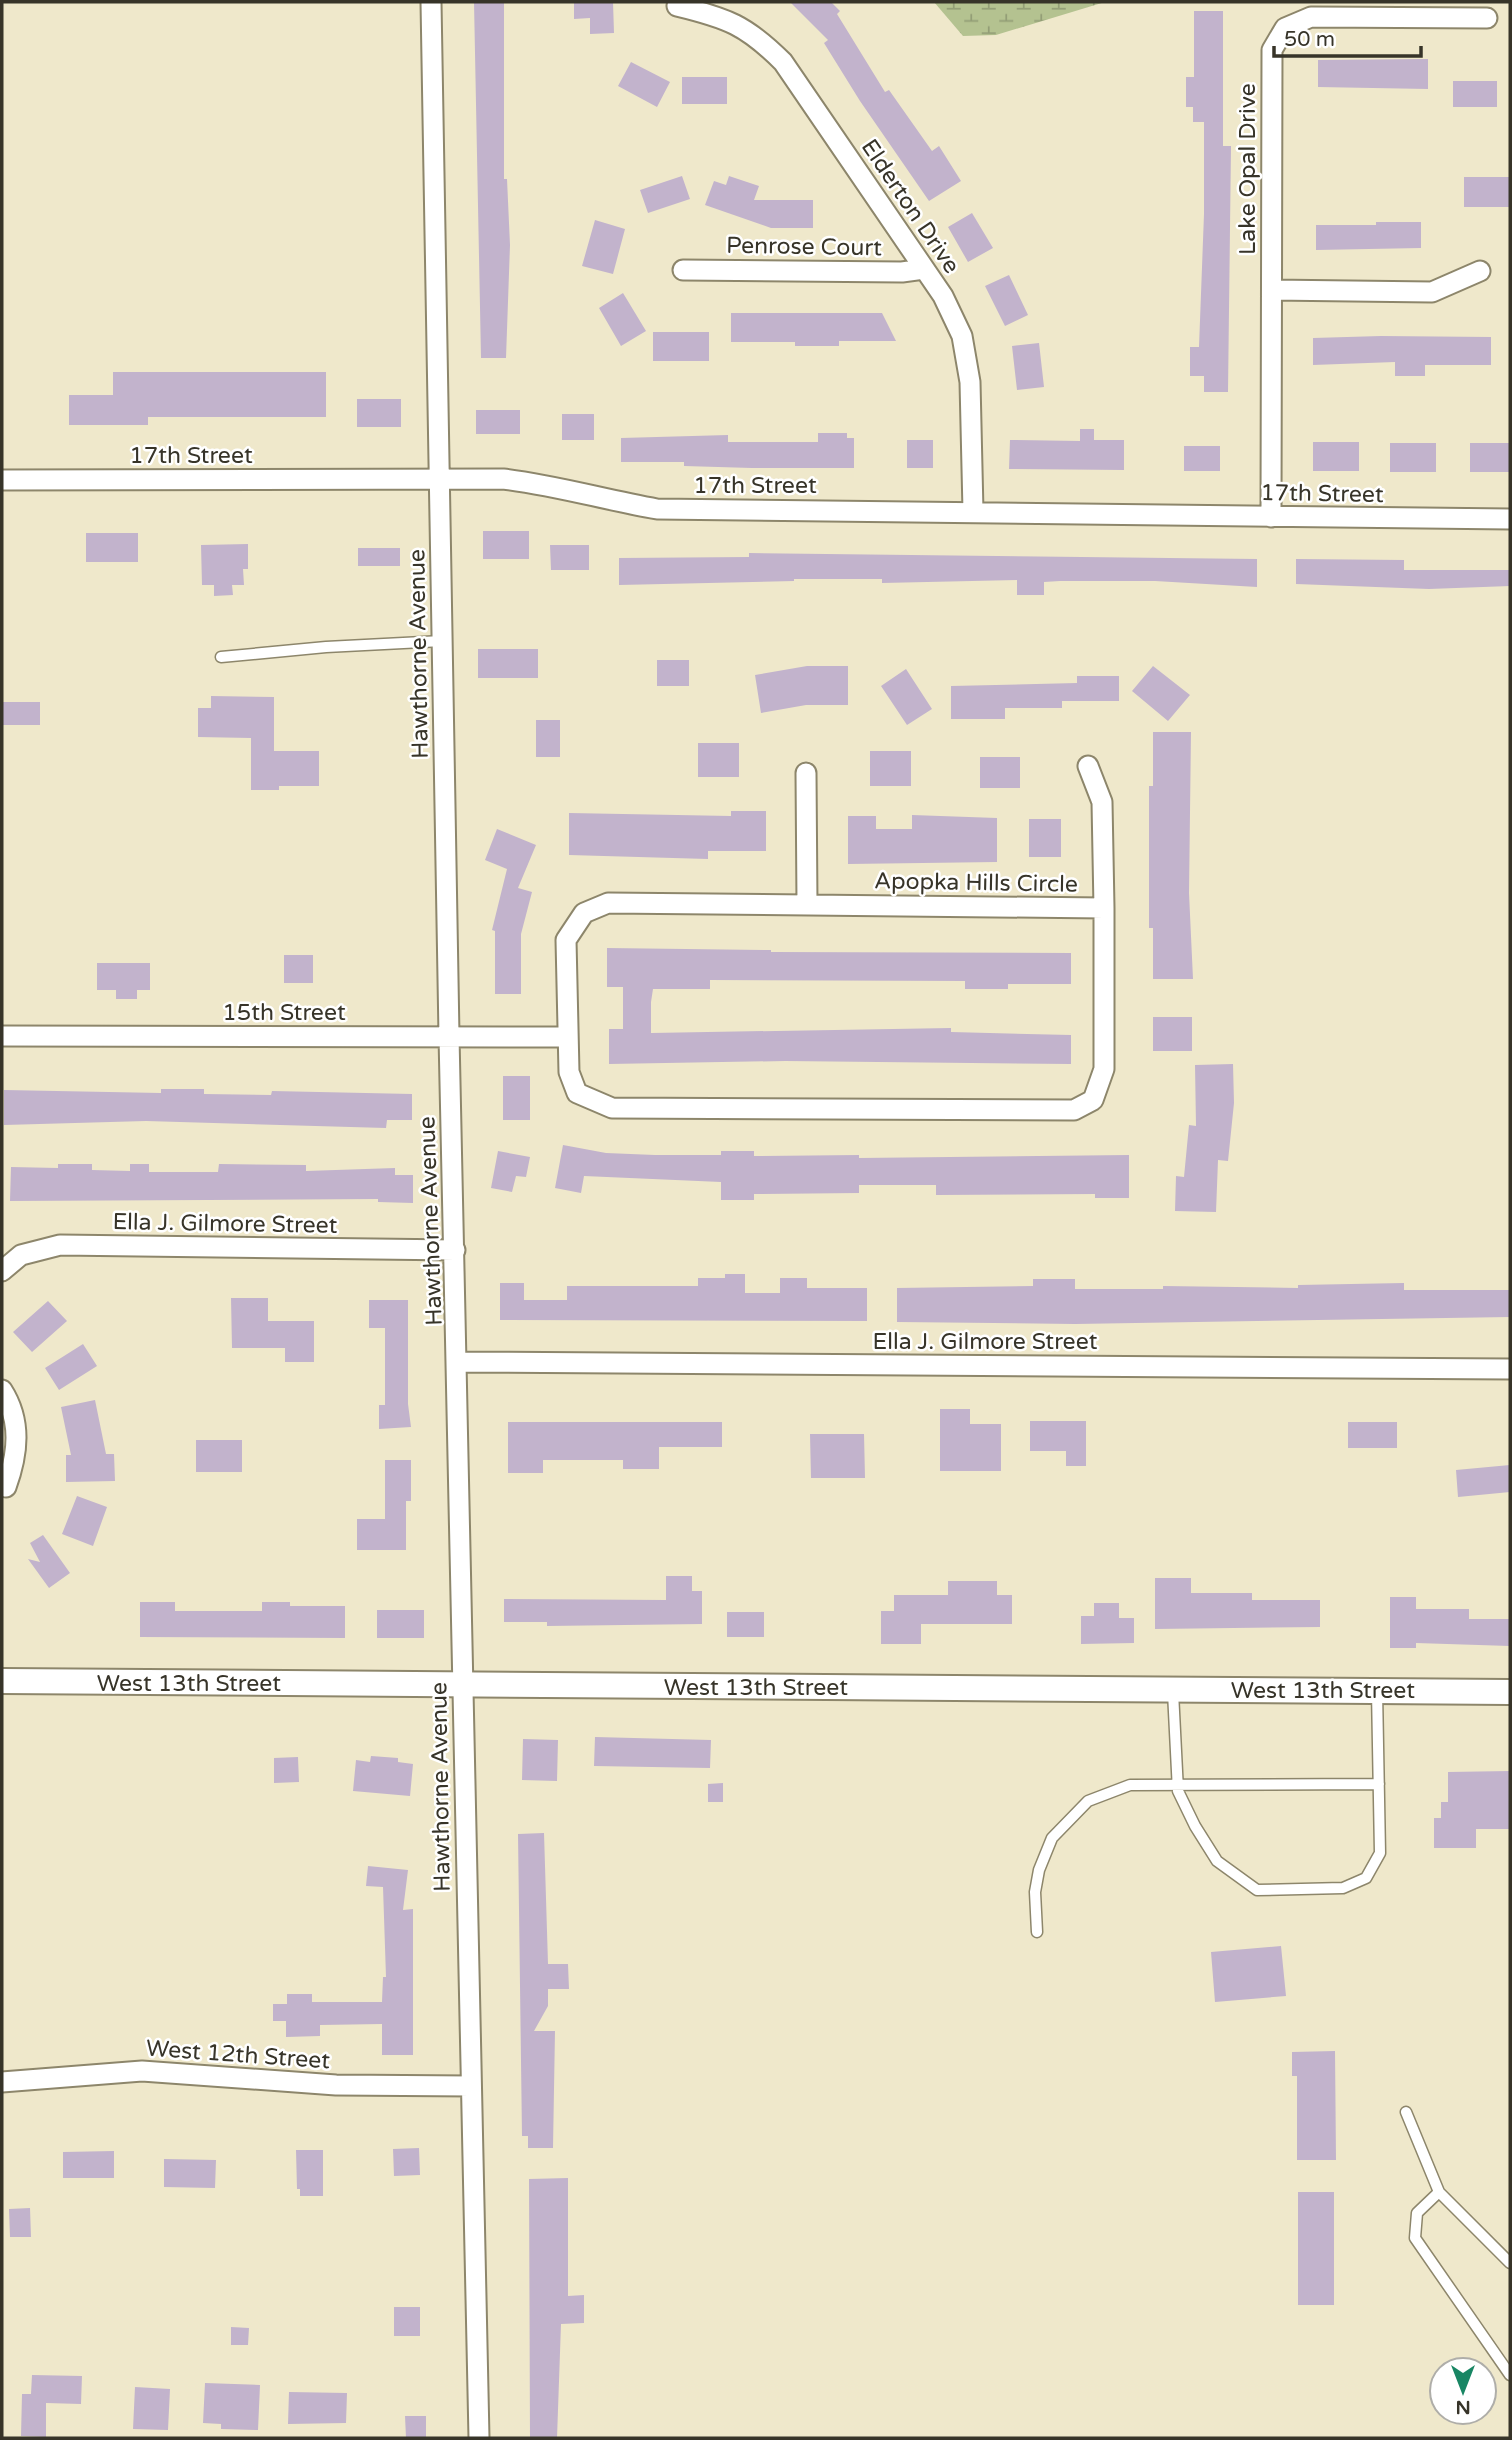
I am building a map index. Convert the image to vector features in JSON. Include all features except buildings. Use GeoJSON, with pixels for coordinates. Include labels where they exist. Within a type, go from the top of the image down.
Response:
{"type":"FeatureCollection","features":[{"type":"Feature","properties":{"kind":"street","name":"Hawthorne Avenue"},"geometry":{"type":"LineString","coordinates":[[431,2],[449,1036],[479,2438]]}},
{"type":"Feature","properties":{"kind":"street","name":"Elderton Drive"},"geometry":{"type":"LineString","coordinates":[[677,6],[716,15],[756,35],[783,62],[943,296],[962,336],[970,382],[973,511]]}},
{"type":"Feature","properties":{"kind":"street","name":"Lake Opal Drive"},"geometry":{"type":"LineString","coordinates":[[1271,517],[1272,50],[1284,28],[1311,17],[1487,18]]}},
{"type":"Feature","properties":{"kind":"street","name":"Penrose Court"},"geometry":{"type":"LineString","coordinates":[[683,270],[902,272],[924,269]]}},
{"type":"Feature","properties":{"kind":"street"},"geometry":{"type":"LineString","coordinates":[[1272,290],[1432,292],[1480,271]]}},
{"type":"Feature","properties":{"kind":"street","name":"17th Street"},"geometry":{"type":"LineString","coordinates":[[2,480],[503,479],[543,484],[601,499],[657,509],[1510,519]]}},
{"type":"Feature","properties":{"kind":"street"},"geometry":{"type":"LineString","coordinates":[[1088,766],[1102,802],[1104,908]]}},
{"type":"Feature","properties":{"kind":"street"},"geometry":{"type":"LineString","coordinates":[[806,773],[807,904]]}},
{"type":"Feature","properties":{"kind":"street","name":"Apopka Hills Circle"},"geometry":{"type":"LineString","coordinates":[[608,903],[1104,908],[1104,1069],[1093,1100],[1074,1110],[612,1108],[577,1093],[569,1072],[566,1037],[566,940],[584,913],[608,903]]}},
{"type":"Feature","properties":{"kind":"street","name":"15th Street"},"geometry":{"type":"LineString","coordinates":[[2,1036],[566,1037]]}},
{"type":"Feature","properties":{"kind":"street","name":"Ella J. Gilmore Street"},"geometry":{"type":"LineString","coordinates":[[2,1271],[21,1255],[60,1245],[455,1250]]}},
{"type":"Feature","properties":{"kind":"street","name":"Ella J. Gilmore Street"},"geometry":{"type":"LineString","coordinates":[[458,1362],[1510,1369]]}},
{"type":"Feature","properties":{"kind":"street"},"geometry":{"type":"LineString","coordinates":[[2,1390],[13,1415],[18,1441],[15,1463],[6,1488]]}},
{"type":"Feature","properties":{"kind":"street","name":"West 13th Street"},"geometry":{"type":"LineString","coordinates":[[2,1681],[1510,1692]]}},
{"type":"Feature","properties":{"kind":"street","name":"West 12th Street"},"geometry":{"type":"LineString","coordinates":[[2,2082],[142,2071],[336,2085],[471,2086]]}},
{"type":"Feature","properties":{"kind":"lane"},"geometry":{"type":"LineString","coordinates":[[220,657],[326,647],[442,641]]}},
{"type":"Feature","properties":{"kind":"lane"},"geometry":{"type":"LineString","coordinates":[[1173,1689],[1178,1791],[1195,1826],[1217,1861],[1257,1890],[1343,1888],[1366,1878],[1380,1853],[1377,1691]]}},
{"type":"Feature","properties":{"kind":"lane"},"geometry":{"type":"LineString","coordinates":[[1037,1932],[1035,1892],[1039,1870],[1052,1838],[1088,1801],[1130,1785],[1378,1784]]}},
{"type":"Feature","properties":{"kind":"lane"},"geometry":{"type":"LineString","coordinates":[[1406,2112],[1439,2192],[1510,2263]]}},
{"type":"Feature","properties":{"kind":"lane"},"geometry":{"type":"LineString","coordinates":[[1439,2192],[1417,2213],[1415,2238],[1510,2375]]}},
{"type":"Feature","properties":{"kind":"green space"},"geometry":{"type":"Polygon","coordinates":[[[934,2],[1105,2],[996,35],[963,36],[934,2]]]}}]}
